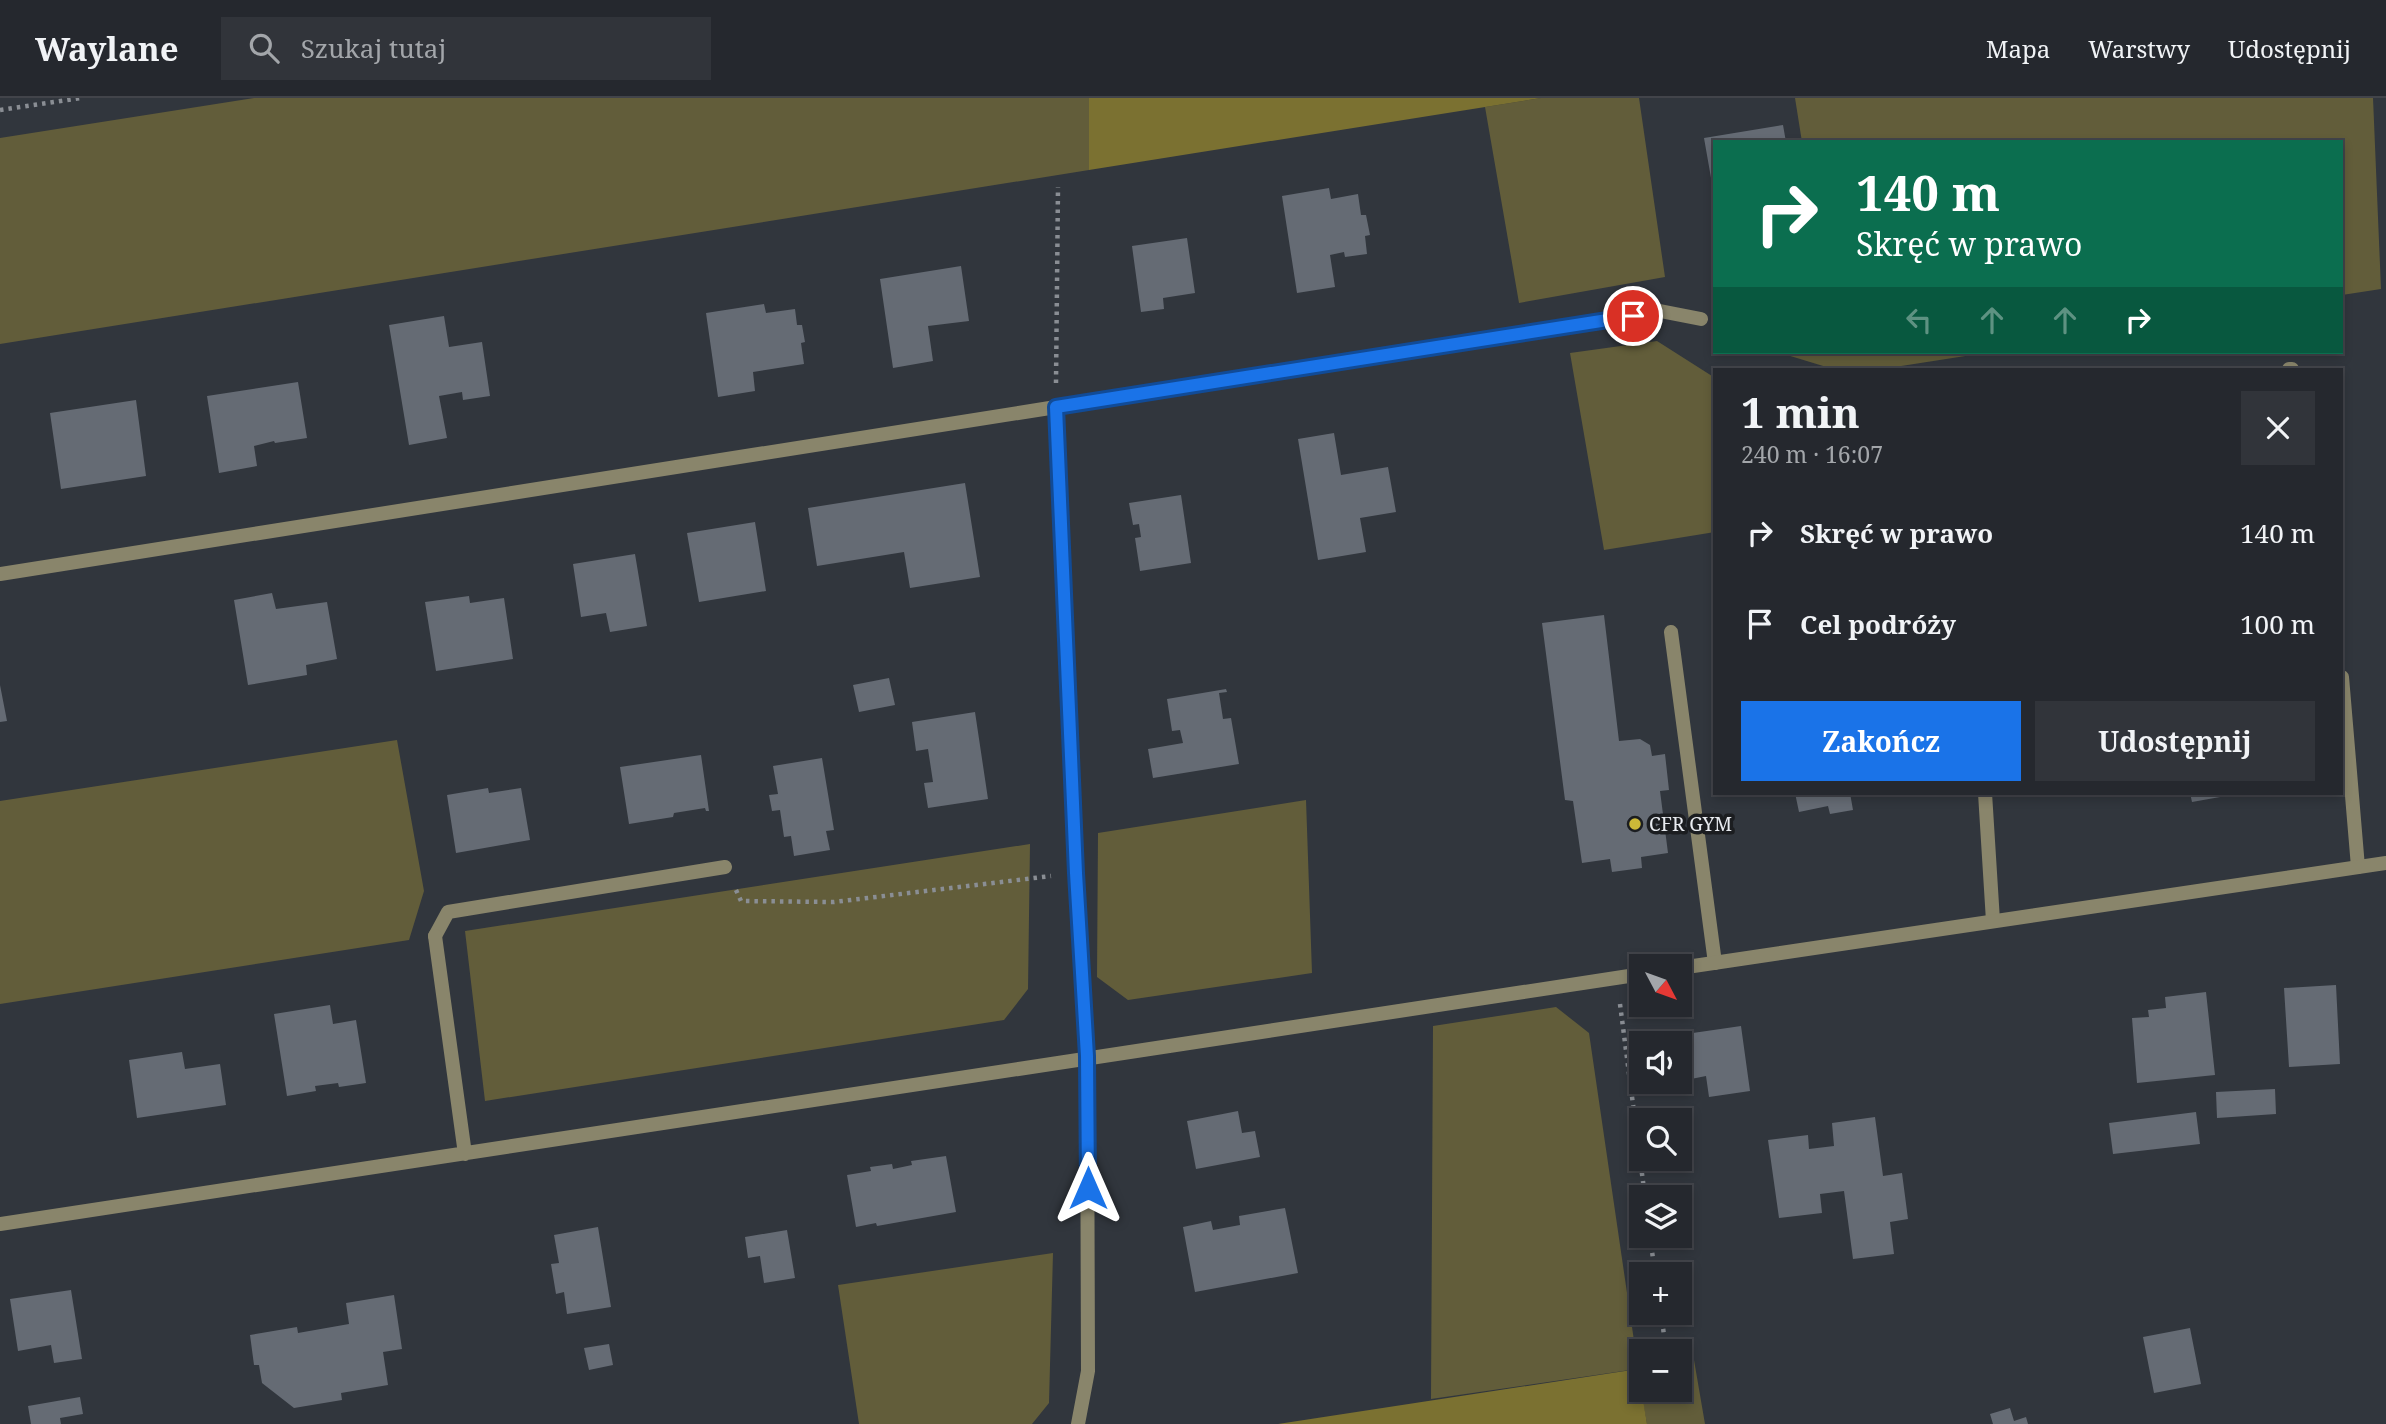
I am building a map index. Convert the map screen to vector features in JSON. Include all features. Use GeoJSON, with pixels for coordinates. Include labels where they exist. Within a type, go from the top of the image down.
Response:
{"type":"FeatureCollection","features":[{"type":"Feature","properties":{"kind":"street"},"geometry":{"type":"LineString","coordinates":[[0,574],[1660,311],[1701,319]]}},
{"type":"Feature","properties":{"kind":"street"},"geometry":{"type":"LineString","coordinates":[[1056,407],[1076,873],[1087,1056],[1088,1371],[1078,1424]]}},
{"type":"Feature","properties":{"kind":"street"},"geometry":{"type":"LineString","coordinates":[[1671,632],[1715,963]]}},
{"type":"Feature","properties":{"kind":"street"},"geometry":{"type":"LineString","coordinates":[[2343,689],[2358,867]]}},
{"type":"Feature","properties":{"kind":"street"},"geometry":{"type":"LineString","coordinates":[[1985,795],[1993,921]]}},
{"type":"Feature","properties":{"kind":"street"},"geometry":{"type":"LineString","coordinates":[[1692,966],[2386,863]]}},
{"type":"Feature","properties":{"kind":"street"},"geometry":{"type":"LineString","coordinates":[[465,1154],[435,936],[448,912],[725,867]]}},
{"type":"Feature","properties":{"kind":"street"},"geometry":{"type":"LineString","coordinates":[[0,1224],[1087,1056],[1629,976]]}},
{"type":"Feature","properties":{"kind":"path"},"geometry":{"type":"LineString","coordinates":[[0,110],[81,98]]}},
{"type":"Feature","properties":{"kind":"path"},"geometry":{"type":"LineString","coordinates":[[1056,407],[1058,187]]}},
{"type":"Feature","properties":{"kind":"path"},"geometry":{"type":"LineString","coordinates":[[725,867],[741,901],[834,902],[1076,873]]}},
{"type":"Feature","properties":{"kind":"path"},"geometry":{"type":"LineString","coordinates":[[1618,977],[1621,1027],[1643,1185]]}},
{"type":"Feature","properties":{"kind":"shaded area"},"geometry":{"type":"Polygon","coordinates":[[[254,98],[1089,98],[1089,170],[0,344],[0,138],[254,98]]]}},
{"type":"Feature","properties":{"kind":"shaded area"},"geometry":{"type":"Polygon","coordinates":[[[1089,98],[1541,98],[1089,170],[1089,98]]]}},
{"type":"Feature","properties":{"kind":"shaded area"},"geometry":{"type":"Polygon","coordinates":[[[1541,98],[1639,98],[1665,277],[1519,303],[1485,107],[1541,98]]]}},
{"type":"Feature","properties":{"kind":"shaded area"},"geometry":{"type":"Polygon","coordinates":[[[1795,98],[2373,98],[2381,289],[2343,295],[2343,140],[1802,140],[1795,98]]]}},
{"type":"Feature","properties":{"kind":"shaded area"},"geometry":{"type":"Polygon","coordinates":[[[1657,341],[1712,376],[1713,532],[1604,550],[1570,353],[1657,341]]]}},
{"type":"Feature","properties":{"kind":"shaded area"},"geometry":{"type":"Polygon","coordinates":[[[1784,354],[1978,354],[1888,368],[1830,368],[1784,354]]]}},
{"type":"Feature","properties":{"kind":"shaded area"},"geometry":{"type":"Polygon","coordinates":[[[397,740],[424,891],[409,940],[0,1004],[0,801],[397,740]]]}},
{"type":"Feature","properties":{"kind":"shaded area"},"geometry":{"type":"Polygon","coordinates":[[[1306,800],[1312,973],[1128,1000],[1097,977],[1098,833],[1306,800]]]}},
{"type":"Feature","properties":{"kind":"shaded area"},"geometry":{"type":"Polygon","coordinates":[[[1030,844],[1028,989],[1004,1020],[485,1101],[465,931],[1030,844]]]}},
{"type":"Feature","properties":{"kind":"shaded area"},"geometry":{"type":"Polygon","coordinates":[[[1556,1007],[1589,1033],[1629,1306],[1629,1325],[1632,1325],[1634,1339],[1629,1339],[1629,1370],[1431,1399],[1433,1026],[1556,1007]]]}},
{"type":"Feature","properties":{"kind":"shaded area"},"geometry":{"type":"Polygon","coordinates":[[[1053,1253],[1049,1403],[1032,1424],[859,1424],[838,1285],[1053,1253]]]}},
{"type":"Feature","properties":{"kind":"shaded area"},"geometry":{"type":"Polygon","coordinates":[[[1694,1360],[1705,1424],[1647,1424],[1643,1402],[1692,1402],[1694,1360]]]}},
{"type":"Feature","properties":{"kind":"shaded area"},"geometry":{"type":"Polygon","coordinates":[[[1629,1370],[1629,1402],[1643,1402],[1647,1424],[1278,1424],[1629,1370]]]}},
{"type":"Feature","properties":{"kind":"building"},"geometry":{"type":"Polygon","coordinates":[[[1783,125],[1786,140],[1713,140],[1713,189],[1704,138],[1783,125]]]}},
{"type":"Feature","properties":{"kind":"building"},"geometry":{"type":"Polygon","coordinates":[[[1329,188],[1331,199],[1358,194],[1361,215],[1366,215],[1370,235],[1365,236],[1367,254],[1345,257],[1344,252],[1330,255],[1335,287],[1297,293],[1282,196],[1329,188]]]}},
{"type":"Feature","properties":{"kind":"building"},"geometry":{"type":"Polygon","coordinates":[[[1187,238],[1195,293],[1163,298],[1164,309],[1141,312],[1132,246],[1187,238]]]}},
{"type":"Feature","properties":{"kind":"building"},"geometry":{"type":"Polygon","coordinates":[[[961,266],[969,321],[928,326],[933,361],[893,368],[880,279],[961,266]]]}},
{"type":"Feature","properties":{"kind":"building"},"geometry":{"type":"Polygon","coordinates":[[[764,304],[766,313],[795,309],[797,325],[802,325],[805,342],[801,343],[804,364],[753,372],[755,391],[718,397],[706,313],[764,304]]]}},
{"type":"Feature","properties":{"kind":"building"},"geometry":{"type":"Polygon","coordinates":[[[444,316],[449,347],[482,342],[490,396],[463,400],[462,392],[439,396],[447,438],[409,445],[389,325],[444,316]]]}},
{"type":"Feature","properties":{"kind":"building"},"geometry":{"type":"Polygon","coordinates":[[[298,382],[307,438],[254,446],[257,466],[219,473],[207,396],[298,382]]]}},
{"type":"Feature","properties":{"kind":"building"},"geometry":{"type":"Polygon","coordinates":[[[136,400],[146,476],[61,489],[50,413],[136,400]]]}},
{"type":"Feature","properties":{"kind":"building"},"geometry":{"type":"Polygon","coordinates":[[[1334,433],[1341,475],[1388,467],[1396,512],[1360,518],[1366,552],[1318,560],[1298,439],[1334,433]]]}},
{"type":"Feature","properties":{"kind":"building"},"geometry":{"type":"Polygon","coordinates":[[[965,483],[980,577],[910,588],[904,552],[817,566],[808,508],[965,483]]]}},
{"type":"Feature","properties":{"kind":"building"},"geometry":{"type":"Polygon","coordinates":[[[1181,495],[1191,563],[1140,571],[1135,538],[1141,537],[1139,524],[1133,525],[1129,503],[1181,495]]]}},
{"type":"Feature","properties":{"kind":"building"},"geometry":{"type":"Polygon","coordinates":[[[755,522],[766,591],[699,602],[687,533],[755,522]]]}},
{"type":"Feature","properties":{"kind":"building"},"geometry":{"type":"Polygon","coordinates":[[[635,554],[647,626],[610,632],[606,613],[581,617],[573,564],[635,554]]]}},
{"type":"Feature","properties":{"kind":"building"},"geometry":{"type":"Polygon","coordinates":[[[272,593],[276,609],[327,602],[337,659],[306,665],[307,675],[248,685],[234,600],[272,593]]]}},
{"type":"Feature","properties":{"kind":"building"},"geometry":{"type":"Polygon","coordinates":[[[469,596],[470,603],[504,598],[513,659],[436,671],[425,602],[469,596]]]}},
{"type":"Feature","properties":{"kind":"building"},"geometry":{"type":"Polygon","coordinates":[[[1604,615],[1619,741],[1640,739],[1650,745],[1652,756],[1665,754],[1669,790],[1660,791],[1668,853],[1641,857],[1642,868],[1612,872],[1610,859],[1582,863],[1573,801],[1565,800],[1542,623],[1604,615]]]}},
{"type":"Feature","properties":{"kind":"building"},"geometry":{"type":"Polygon","coordinates":[[[889,678],[895,705],[859,712],[853,685],[889,678]]]}},
{"type":"Feature","properties":{"kind":"building"},"geometry":{"type":"Polygon","coordinates":[[[0,685],[7,721],[0,722],[0,685]]]}},
{"type":"Feature","properties":{"kind":"building"},"geometry":{"type":"Polygon","coordinates":[[[1226,689],[1227,692],[1219,693],[1223,719],[1231,718],[1239,764],[1153,778],[1148,749],[1183,743],[1180,730],[1172,731],[1167,699],[1226,689]]]}},
{"type":"Feature","properties":{"kind":"building"},"geometry":{"type":"Polygon","coordinates":[[[975,712],[988,799],[928,808],[924,783],[933,782],[928,749],[916,751],[912,722],[975,712]]]}},
{"type":"Feature","properties":{"kind":"building"},"geometry":{"type":"Polygon","coordinates":[[[701,755],[709,811],[705,808],[674,813],[673,817],[629,824],[620,767],[701,755]]]}},
{"type":"Feature","properties":{"kind":"building"},"geometry":{"type":"Polygon","coordinates":[[[822,758],[834,830],[826,831],[830,850],[794,856],[791,836],[784,837],[780,810],[772,811],[769,795],[778,794],[773,766],[822,758]]]}},
{"type":"Feature","properties":{"kind":"building"},"geometry":{"type":"Polygon","coordinates":[[[488,788],[489,793],[521,788],[530,840],[456,853],[447,795],[488,788]]]}},
{"type":"Feature","properties":{"kind":"building"},"geometry":{"type":"Polygon","coordinates":[[[1795,795],[1850,795],[1853,810],[1830,814],[1828,806],[1799,812],[1795,795]]]}},
{"type":"Feature","properties":{"kind":"building"},"geometry":{"type":"Polygon","coordinates":[[[2190,795],[2231,795],[2192,802],[2190,795]]]}},
{"type":"Feature","properties":{"kind":"building"},"geometry":{"type":"Polygon","coordinates":[[[2336,985],[2340,1064],[2289,1067],[2284,988],[2336,985]]]}},
{"type":"Feature","properties":{"kind":"building"},"geometry":{"type":"Polygon","coordinates":[[[2206,992],[2215,1075],[2137,1083],[2132,1018],[2149,1017],[2148,1010],[2166,1008],[2165,997],[2206,992]]]}},
{"type":"Feature","properties":{"kind":"building"},"geometry":{"type":"Polygon","coordinates":[[[330,1005],[333,1024],[356,1020],[366,1083],[339,1087],[338,1083],[315,1086],[316,1091],[287,1096],[274,1014],[330,1005]]]}},
{"type":"Feature","properties":{"kind":"building"},"geometry":{"type":"Polygon","coordinates":[[[1741,1026],[1750,1091],[1709,1097],[1706,1076],[1692,1079],[1692,1033],[1741,1026]]]}},
{"type":"Feature","properties":{"kind":"building"},"geometry":{"type":"Polygon","coordinates":[[[182,1052],[185,1069],[220,1064],[226,1105],[137,1118],[129,1060],[182,1052]]]}},
{"type":"Feature","properties":{"kind":"building"},"geometry":{"type":"Polygon","coordinates":[[[2275,1089],[2276,1114],[2217,1118],[2216,1092],[2275,1089]]]}},
{"type":"Feature","properties":{"kind":"building"},"geometry":{"type":"Polygon","coordinates":[[[1238,1111],[1242,1133],[1255,1131],[1260,1157],[1196,1169],[1187,1121],[1238,1111]]]}},
{"type":"Feature","properties":{"kind":"building"},"geometry":{"type":"Polygon","coordinates":[[[2196,1112],[2200,1144],[2113,1154],[2109,1123],[2196,1112]]]}},
{"type":"Feature","properties":{"kind":"building"},"geometry":{"type":"Polygon","coordinates":[[[1875,1117],[1883,1176],[1902,1173],[1908,1219],[1890,1222],[1894,1254],[1853,1259],[1844,1191],[1820,1194],[1822,1213],[1779,1218],[1768,1140],[1808,1135],[1809,1149],[1834,1146],[1832,1123],[1875,1117]]]}},
{"type":"Feature","properties":{"kind":"building"},"geometry":{"type":"Polygon","coordinates":[[[946,1156],[956,1212],[877,1226],[876,1223],[856,1227],[847,1175],[871,1171],[870,1167],[892,1164],[893,1169],[912,1165],[911,1161],[946,1156]]]}},
{"type":"Feature","properties":{"kind":"building"},"geometry":{"type":"Polygon","coordinates":[[[1285,1208],[1298,1273],[1195,1292],[1183,1227],[1211,1221],[1213,1230],[1240,1225],[1239,1216],[1285,1208]]]}},
{"type":"Feature","properties":{"kind":"building"},"geometry":{"type":"Polygon","coordinates":[[[598,1227],[611,1307],[567,1314],[564,1292],[556,1294],[551,1264],[559,1263],[554,1235],[598,1227]]]}},
{"type":"Feature","properties":{"kind":"building"},"geometry":{"type":"Polygon","coordinates":[[[787,1230],[795,1278],[764,1283],[760,1256],[748,1258],[745,1237],[787,1230]]]}},
{"type":"Feature","properties":{"kind":"building"},"geometry":{"type":"Polygon","coordinates":[[[71,1290],[82,1359],[54,1363],[51,1345],[18,1351],[10,1299],[71,1290]]]}},
{"type":"Feature","properties":{"kind":"building"},"geometry":{"type":"Polygon","coordinates":[[[394,1295],[402,1349],[383,1352],[388,1385],[341,1393],[342,1400],[294,1408],[262,1383],[259,1365],[254,1365],[250,1335],[297,1327],[298,1333],[349,1324],[346,1303],[394,1295]]]}},
{"type":"Feature","properties":{"kind":"building"},"geometry":{"type":"Polygon","coordinates":[[[2190,1328],[2201,1384],[2154,1393],[2143,1337],[2190,1328]]]}},
{"type":"Feature","properties":{"kind":"building"},"geometry":{"type":"Polygon","coordinates":[[[609,1344],[613,1365],[589,1370],[584,1348],[609,1344]]]}},
{"type":"Feature","properties":{"kind":"building"},"geometry":{"type":"Polygon","coordinates":[[[80,1397],[83,1414],[60,1418],[61,1424],[31,1424],[28,1406],[80,1397]]]}},
{"type":"Feature","properties":{"kind":"building"},"geometry":{"type":"Polygon","coordinates":[[[2010,1408],[2014,1421],[2026,1417],[2028,1424],[1993,1424],[1990,1414],[2010,1408]]]}},
{"type":"Feature","properties":{"kind":"place","name":"CFR GYM"},"geometry":{"type":"Point","coordinates":[1635,824]}},
{"type":"Feature","properties":{"kind":"route"},"geometry":{"type":"LineString","coordinates":[[1088,1188],[1087,1056],[1076,873],[1056,407],[1633,316]]}}]}
